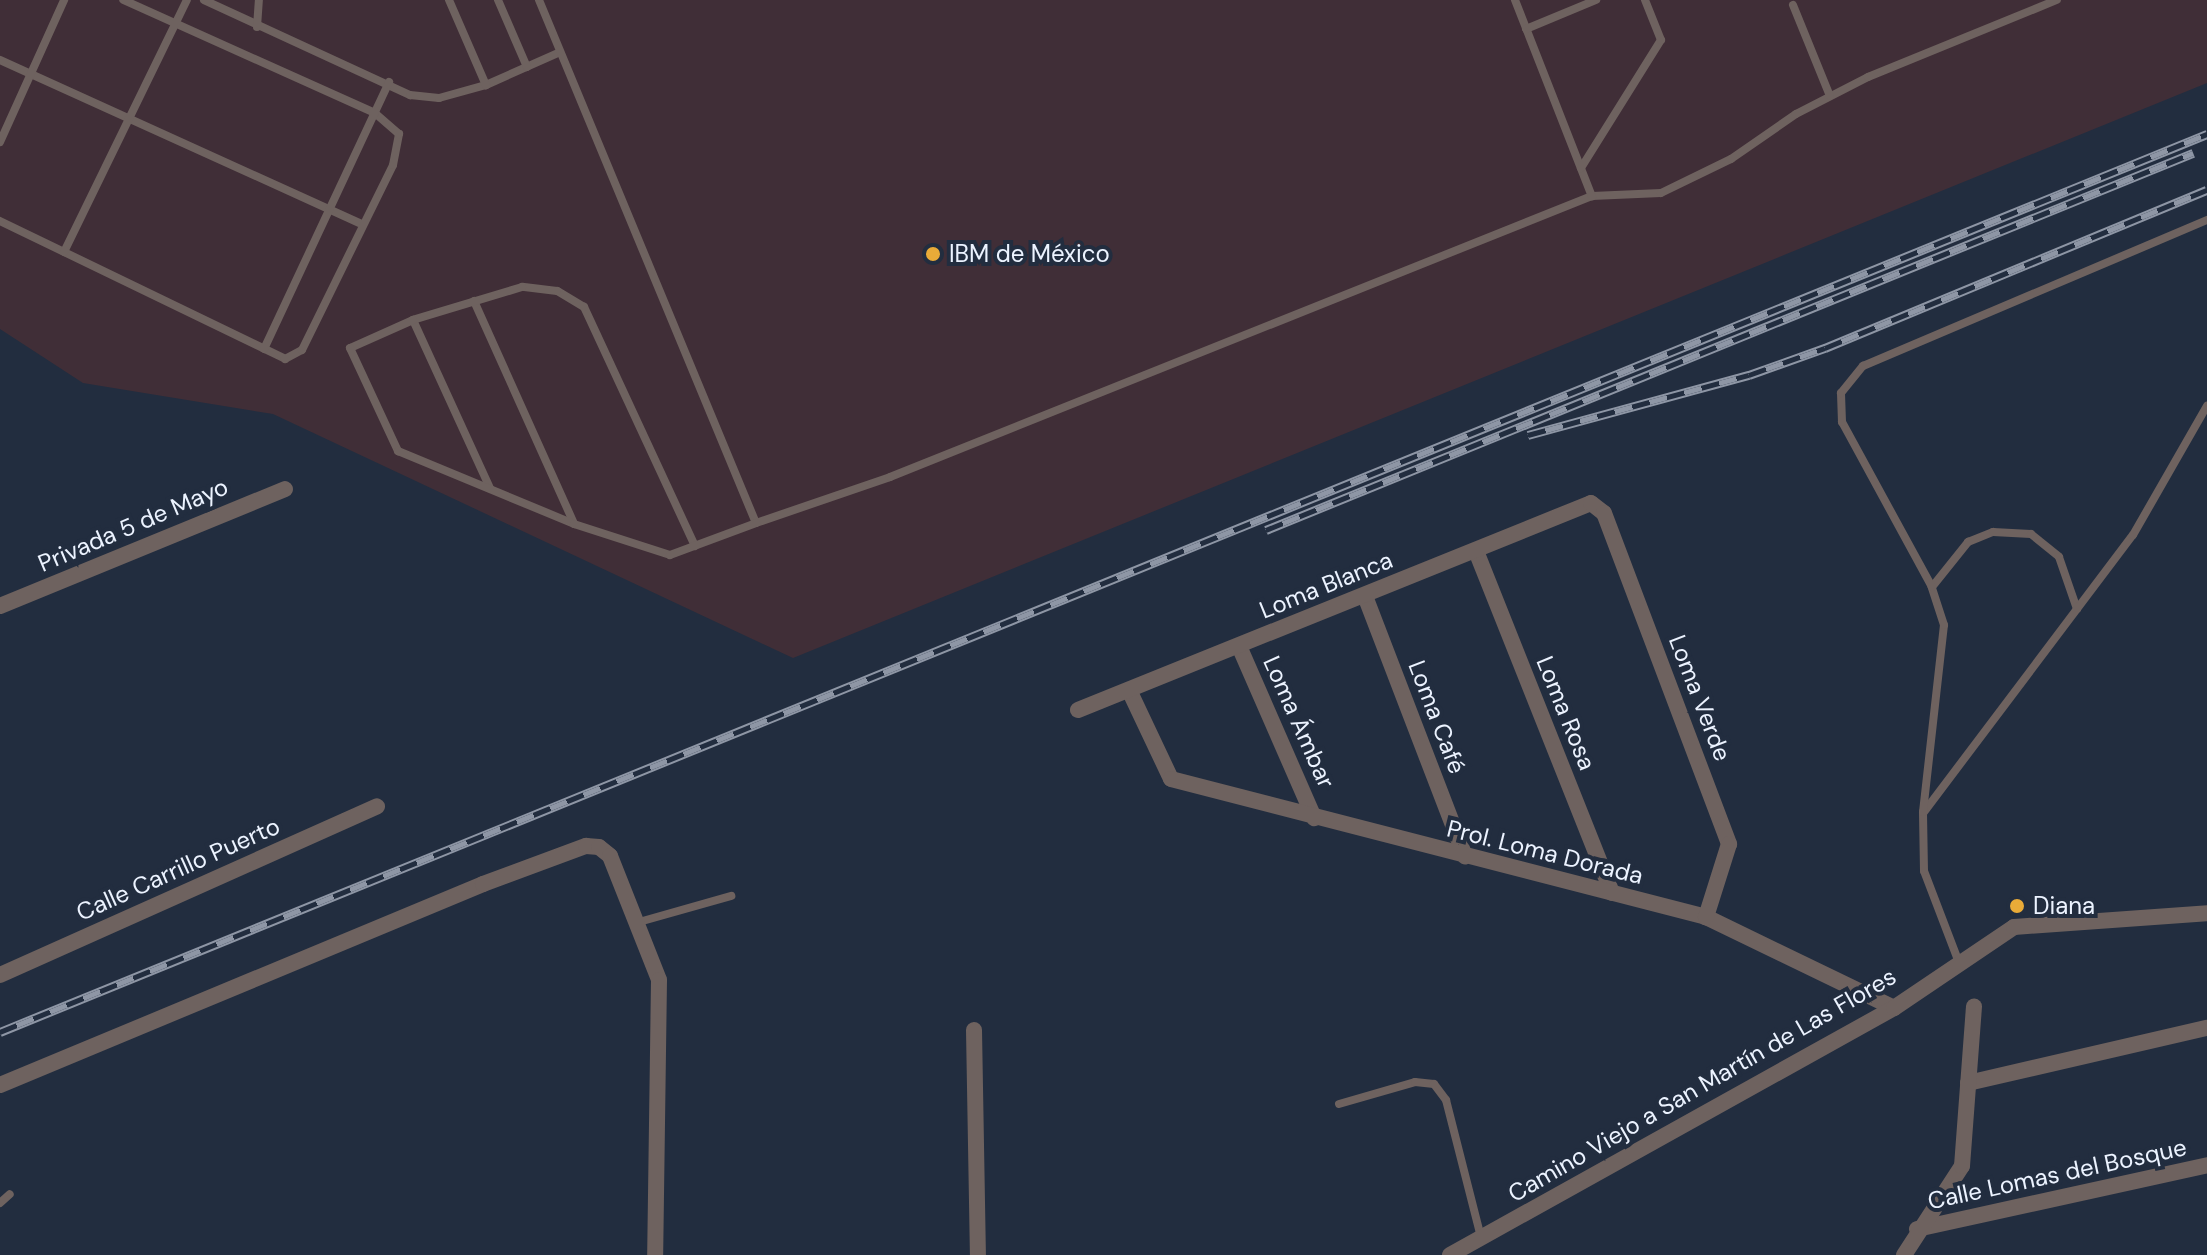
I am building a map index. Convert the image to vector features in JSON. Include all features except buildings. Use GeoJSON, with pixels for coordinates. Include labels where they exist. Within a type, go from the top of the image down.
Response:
{"type":"FeatureCollection","features":[{"type":"Feature","properties":{"kind":"street","name":"Privada 5 de Mayo"},"geometry":{"type":"LineString","coordinates":[[0,606],[285,489]]}},
{"type":"Feature","properties":{"kind":"street","name":"Loma Blanca"},"geometry":{"type":"LineString","coordinates":[[1078,710],[1591,503]]}},
{"type":"Feature","properties":{"kind":"street","name":"Loma Verde"},"geometry":{"type":"LineString","coordinates":[[1591,503],[1604,513],[1729,844],[1706,917]]}},
{"type":"Feature","properties":{"kind":"street","name":"Loma Rosa"},"geometry":{"type":"LineString","coordinates":[[1476,551],[1612,893]]}},
{"type":"Feature","properties":{"kind":"street","name":"Loma Café"},"geometry":{"type":"LineString","coordinates":[[1365,596],[1465,856]]}},
{"type":"Feature","properties":{"kind":"street","name":"Loma Ámbar"},"geometry":{"type":"LineString","coordinates":[[1239,646],[1314,818]]}},
{"type":"Feature","properties":{"kind":"street","name":"Prol. Loma Dorada"},"geometry":{"type":"LineString","coordinates":[[1129,690],[1171,779],[1706,917],[1894,1008]]}},
{"type":"Feature","properties":{"kind":"street","name":"Calle Carrillo Puerto"},"geometry":{"type":"LineString","coordinates":[[0,975],[377,806]]}},
{"type":"Feature","properties":{"kind":"street"},"geometry":{"type":"LineString","coordinates":[[0,1085],[483,884],[586,846],[599,847],[610,856],[639,922],[659,980],[655,1255]]}},
{"type":"Feature","properties":{"kind":"street","name":"Camino Viejo a San Martín de Las Flores"},"geometry":{"type":"LineString","coordinates":[[1450,1255],[1894,1008],[1958,960],[2014,927],[2207,913]]}},
{"type":"Feature","properties":{"kind":"street"},"geometry":{"type":"LineString","coordinates":[[1904,1255],[1917,1229],[1962,1166],[1974,1006]]}},
{"type":"Feature","properties":{"kind":"street"},"geometry":{"type":"LineString","coordinates":[[1968,1083],[2207,1028]]}},
{"type":"Feature","properties":{"kind":"street"},"geometry":{"type":"LineString","coordinates":[[974,1030],[978,1255]]}},
{"type":"Feature","properties":{"kind":"street","name":"Calle Lomas del Bosque"},"geometry":{"type":"LineString","coordinates":[[1917,1229],[2207,1165]]}},
{"type":"Feature","properties":{"kind":"lane"},"geometry":{"type":"LineString","coordinates":[[0,142],[64,0]]}},
{"type":"Feature","properties":{"kind":"lane"},"geometry":{"type":"LineString","coordinates":[[0,221],[285,359],[302,350],[399,147],[399,134],[375,113],[123,0]]}},
{"type":"Feature","properties":{"kind":"lane"},"geometry":{"type":"LineString","coordinates":[[64,252],[187,0]]}},
{"type":"Feature","properties":{"kind":"lane"},"geometry":{"type":"LineString","coordinates":[[204,0],[257,27],[389,82],[410,95],[439,98],[486,85],[560,52]]}},
{"type":"Feature","properties":{"kind":"lane"},"geometry":{"type":"LineString","coordinates":[[257,27],[259,0]]}},
{"type":"Feature","properties":{"kind":"lane"},"geometry":{"type":"LineString","coordinates":[[449,0],[486,85]]}},
{"type":"Feature","properties":{"kind":"lane"},"geometry":{"type":"LineString","coordinates":[[498,0],[527,67]]}},
{"type":"Feature","properties":{"kind":"lane"},"geometry":{"type":"LineString","coordinates":[[539,0],[756,523]]}},
{"type":"Feature","properties":{"kind":"lane"},"geometry":{"type":"LineString","coordinates":[[1515,0],[1592,196]]}},
{"type":"Feature","properties":{"kind":"lane"},"geometry":{"type":"LineString","coordinates":[[1526,29],[1596,0]]}},
{"type":"Feature","properties":{"kind":"lane"},"geometry":{"type":"LineString","coordinates":[[1581,168],[1661,40],[1645,0]]}},
{"type":"Feature","properties":{"kind":"lane"},"geometry":{"type":"LineString","coordinates":[[695,546],[584,307],[557,291],[522,287],[413,320],[350,348],[398,451],[574,524],[670,555],[890,477],[1592,196],[1661,193],[1731,159],[1830,96],[2057,0]]}},
{"type":"Feature","properties":{"kind":"lane"},"geometry":{"type":"LineString","coordinates":[[1793,5],[1830,96]]}},
{"type":"Feature","properties":{"kind":"lane"},"geometry":{"type":"LineString","coordinates":[[0,60],[362,224]]}},
{"type":"Feature","properties":{"kind":"lane"},"geometry":{"type":"LineString","coordinates":[[264,349],[389,82]]}},
{"type":"Feature","properties":{"kind":"lane"},"geometry":{"type":"LineString","coordinates":[[1958,960],[1924,871],[1923,812],[1944,625],[1932,587],[1842,422],[1841,393],[1863,366],[2207,220]]}},
{"type":"Feature","properties":{"kind":"lane"},"geometry":{"type":"LineString","coordinates":[[474,301],[574,524]]}},
{"type":"Feature","properties":{"kind":"lane"},"geometry":{"type":"LineString","coordinates":[[413,320],[490,488]]}},
{"type":"Feature","properties":{"kind":"lane"},"geometry":{"type":"LineString","coordinates":[[1923,812],[2133,535],[2207,406]]}},
{"type":"Feature","properties":{"kind":"lane"},"geometry":{"type":"LineString","coordinates":[[1932,587],[1968,542],[1993,532],[2031,534],[2059,557],[2077,609]]}},
{"type":"Feature","properties":{"kind":"lane"},"geometry":{"type":"LineString","coordinates":[[639,922],[731,896]]}},
{"type":"Feature","properties":{"kind":"lane"},"geometry":{"type":"LineString","coordinates":[[1339,1104],[1415,1082],[1434,1084],[1446,1100],[1481,1238]]}},
{"type":"Feature","properties":{"kind":"lane"},"geometry":{"type":"LineString","coordinates":[[0,1203],[10,1194]]}},
{"type":"Feature","properties":{"kind":"shaded area"},"geometry":{"type":"Polygon","coordinates":[[[0,0],[2207,0],[2207,83],[793,658],[273,414],[83,383],[0,329],[0,0]]]}},
{"type":"Feature","properties":{"kind":"railway"},"geometry":{"type":"LineString","coordinates":[[0,1032],[2207,134]]}},
{"type":"Feature","properties":{"kind":"railway"},"geometry":{"type":"LineString","coordinates":[[1266,530],[2193,153]]}},
{"type":"Feature","properties":{"kind":"railway"},"geometry":{"type":"LineString","coordinates":[[1528,435],[1749,375],[1825,348],[2207,190]]}},
{"type":"Feature","properties":{"kind":"place","name":"IBM de México"},"geometry":{"type":"Point","coordinates":[933,254]}},
{"type":"Feature","properties":{"kind":"place","name":"Diana"},"geometry":{"type":"Point","coordinates":[2017,906]}}]}
